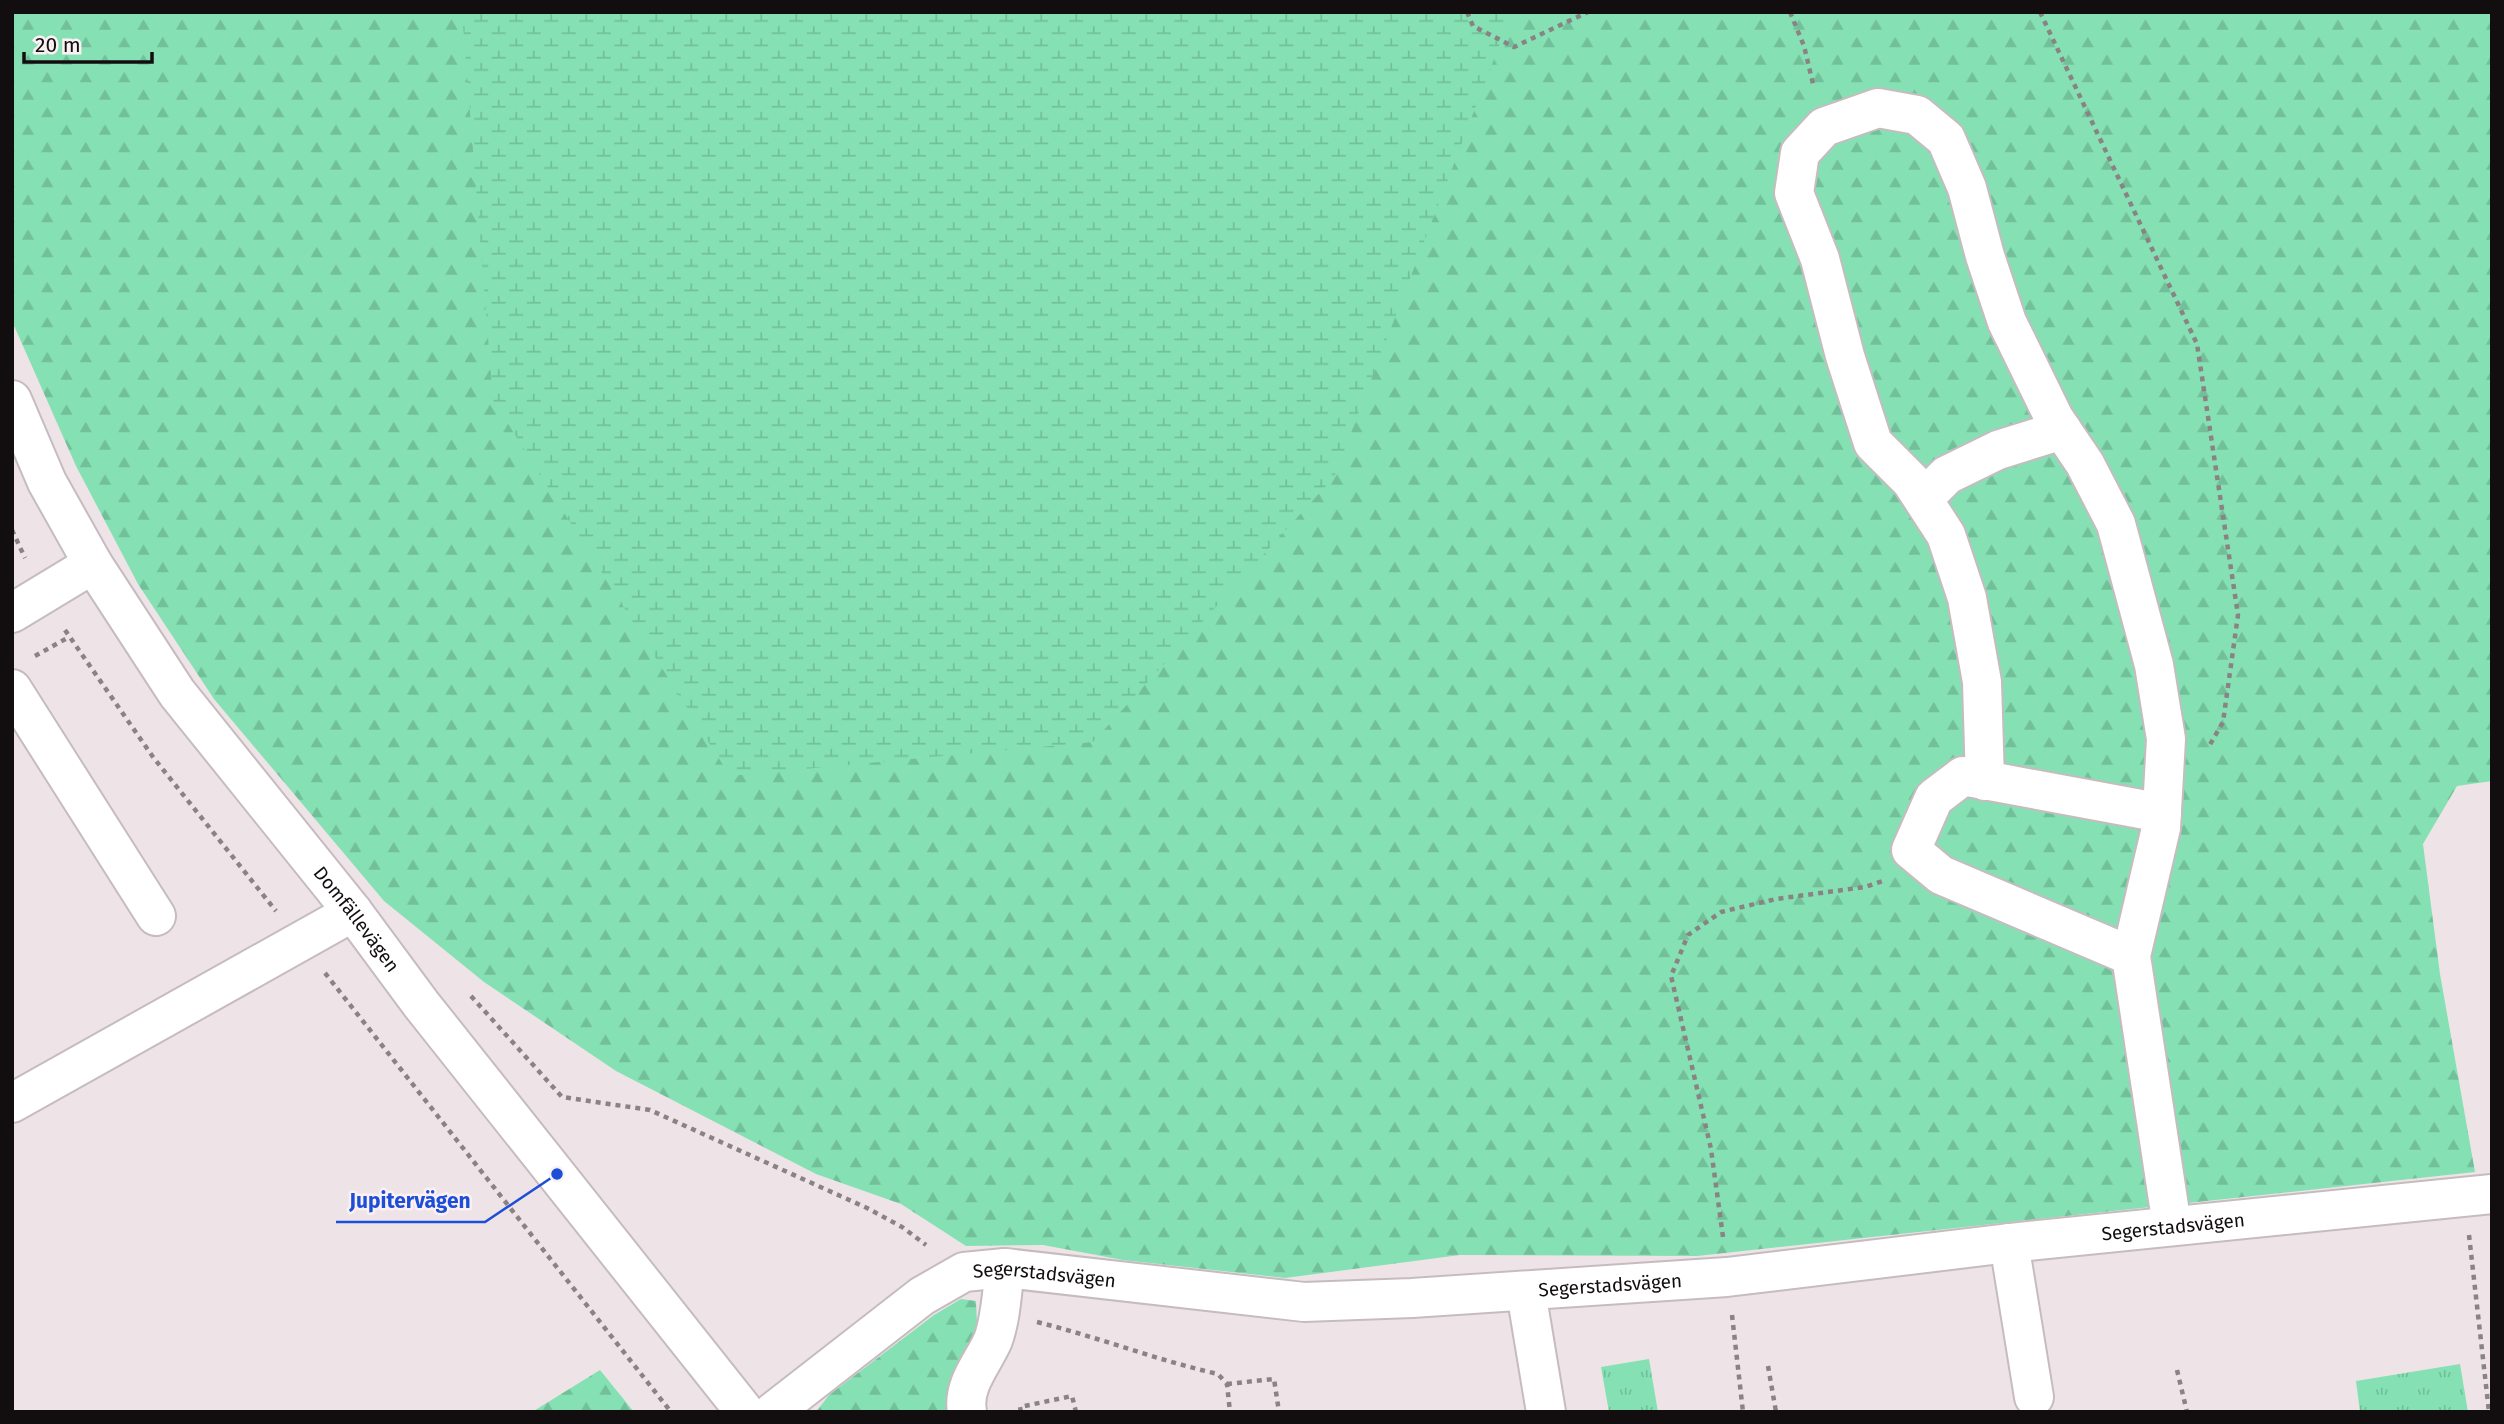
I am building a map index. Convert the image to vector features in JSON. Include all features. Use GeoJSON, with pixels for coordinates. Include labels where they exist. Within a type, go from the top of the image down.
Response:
{"type":"FeatureCollection","features":[{"type":"Feature","properties":{"kind":"street"},"geometry":{"type":"LineString","coordinates":[[1985,781],[1982,682],[1967,598],[1946,535],[1911,481],[1874,443],[1845,356],[1821,259],[1794,193],[1800,153],[1824,127],[1878,108],[1917,115],[1946,139],[1967,188],[1985,256],[2007,322],[2062,430],[2085,464],[2116,524],[2154,665],[2166,739],[2161,828],[2131,956],[2172,1226]]}},
{"type":"Feature","properties":{"kind":"street","name":"Domfällevägen"},"geometry":{"type":"LineString","coordinates":[[12,400],[47,482],[93,564],[177,693],[354,912],[421,1004],[745,1412]]}},
{"type":"Feature","properties":{"kind":"street"},"geometry":{"type":"LineString","coordinates":[[1923,499],[1947,475],[1998,450],[2062,430]]}},
{"type":"Feature","properties":{"kind":"street"},"geometry":{"type":"LineString","coordinates":[[12,613],[93,564]]}},
{"type":"Feature","properties":{"kind":"street"},"geometry":{"type":"LineString","coordinates":[[18,676],[156,916]]}},
{"type":"Feature","properties":{"kind":"street"},"geometry":{"type":"LineString","coordinates":[[2131,956],[1941,875],[1911,850],[1934,798],[1963,776],[2162,813]]}},
{"type":"Feature","properties":{"kind":"street"},"geometry":{"type":"LineString","coordinates":[[12,1103],[354,912]]}},
{"type":"Feature","properties":{"kind":"street","name":"Segerstadsvägen"},"geometry":{"type":"LineString","coordinates":[[773,1412],[922,1296],[964,1272],[1004,1268],[1304,1302],[1526,1292],[1727,1277],[2009,1243],[2492,1194]]}},
{"type":"Feature","properties":{"kind":"street"},"geometry":{"type":"LineString","coordinates":[[2009,1243],[2034,1397]]}},
{"type":"Feature","properties":{"kind":"street"},"geometry":{"type":"LineString","coordinates":[[967,1412],[966,1404],[979,1361],[992,1340],[999,1312],[1004,1268]]}},
{"type":"Feature","properties":{"kind":"street"},"geometry":{"type":"LineString","coordinates":[[1526,1292],[1546,1412]]}},
{"type":"Feature","properties":{"kind":"path"},"geometry":{"type":"LineString","coordinates":[[1467,12],[1473,26],[1514,47],[1588,12]]}},
{"type":"Feature","properties":{"kind":"path"},"geometry":{"type":"LineString","coordinates":[[1790,12],[1804,46],[1824,127]]}},
{"type":"Feature","properties":{"kind":"path"},"geometry":{"type":"LineString","coordinates":[[2040,12],[2197,344],[2238,615],[2223,722],[2204,756]]}},
{"type":"Feature","properties":{"kind":"path"},"geometry":{"type":"LineString","coordinates":[[18,676],[69,637]]}},
{"type":"Feature","properties":{"kind":"path"},"geometry":{"type":"LineString","coordinates":[[1743,1412],[1712,1149],[1671,976],[1688,935],[1721,912],[1776,899],[1866,887],[1930,866]]}},
{"type":"Feature","properties":{"kind":"path"},"geometry":{"type":"LineString","coordinates":[[421,1004],[442,985],[455,981],[562,1097],[650,1110],[731,1144],[902,1227],[964,1272]]}},
{"type":"Feature","properties":{"kind":"path"},"geometry":{"type":"LineString","coordinates":[[2468,1227],[2489,1412]]}},
{"type":"Feature","properties":{"kind":"path"},"geometry":{"type":"LineString","coordinates":[[999,1312],[1218,1374],[1227,1384],[1230,1412]]}},
{"type":"Feature","properties":{"kind":"path"},"geometry":{"type":"LineString","coordinates":[[599,1324],[671,1412]]}},
{"type":"Feature","properties":{"kind":"path"},"geometry":{"type":"LineString","coordinates":[[1768,1366],[1776,1412]]}},
{"type":"Feature","properties":{"kind":"path"},"geometry":{"type":"LineString","coordinates":[[2177,1370],[2188,1412]]}},
{"type":"Feature","properties":{"kind":"path"},"geometry":{"type":"LineString","coordinates":[[1227,1384],[1274,1379],[1279,1412]]}},
{"type":"Feature","properties":{"kind":"path"},"geometry":{"type":"LineString","coordinates":[[1021,1412],[1020,1407],[1072,1396],[1076,1412]]}},
{"type":"Feature","properties":{"kind":"green space"},"geometry":{"type":"Polygon","coordinates":[[[12,12],[2492,12],[2492,781],[2457,786],[2423,844],[2440,974],[2475,1172],[1697,1256],[1460,1255],[1285,1278],[1123,1260],[1043,1245],[966,1246],[901,1204],[816,1174],[616,1071],[484,982],[384,901],[214,699],[138,584],[76,466],[12,321],[12,12]]]}},
{"type":"Feature","properties":{"kind":"green space"},"geometry":{"type":"Polygon","coordinates":[[[462,12],[1512,12],[1334,477],[1093,742],[730,776],[493,400],[462,12]]]}},
{"type":"Feature","properties":{"kind":"green space"},"geometry":{"type":"Polygon","coordinates":[[[961,1299],[976,1301],[977,1324],[950,1412],[816,1412],[829,1395],[934,1315],[961,1299]]]}},
{"type":"Feature","properties":{"kind":"green space"},"geometry":{"type":"Polygon","coordinates":[[[1649,1359],[1658,1412],[1609,1412],[1601,1367],[1649,1359]]]}},
{"type":"Feature","properties":{"kind":"green space"},"geometry":{"type":"Polygon","coordinates":[[[2460,1364],[2468,1412],[2360,1412],[2356,1381],[2460,1364]]]}},
{"type":"Feature","properties":{"kind":"green space"},"geometry":{"type":"Polygon","coordinates":[[[600,1370],[634,1412],[532,1412],[600,1370]]]}},
{"type":"Feature","properties":{"kind":"place","name":"Jupitervägen"},"geometry":{"type":"Point","coordinates":[557,1174]}}]}
